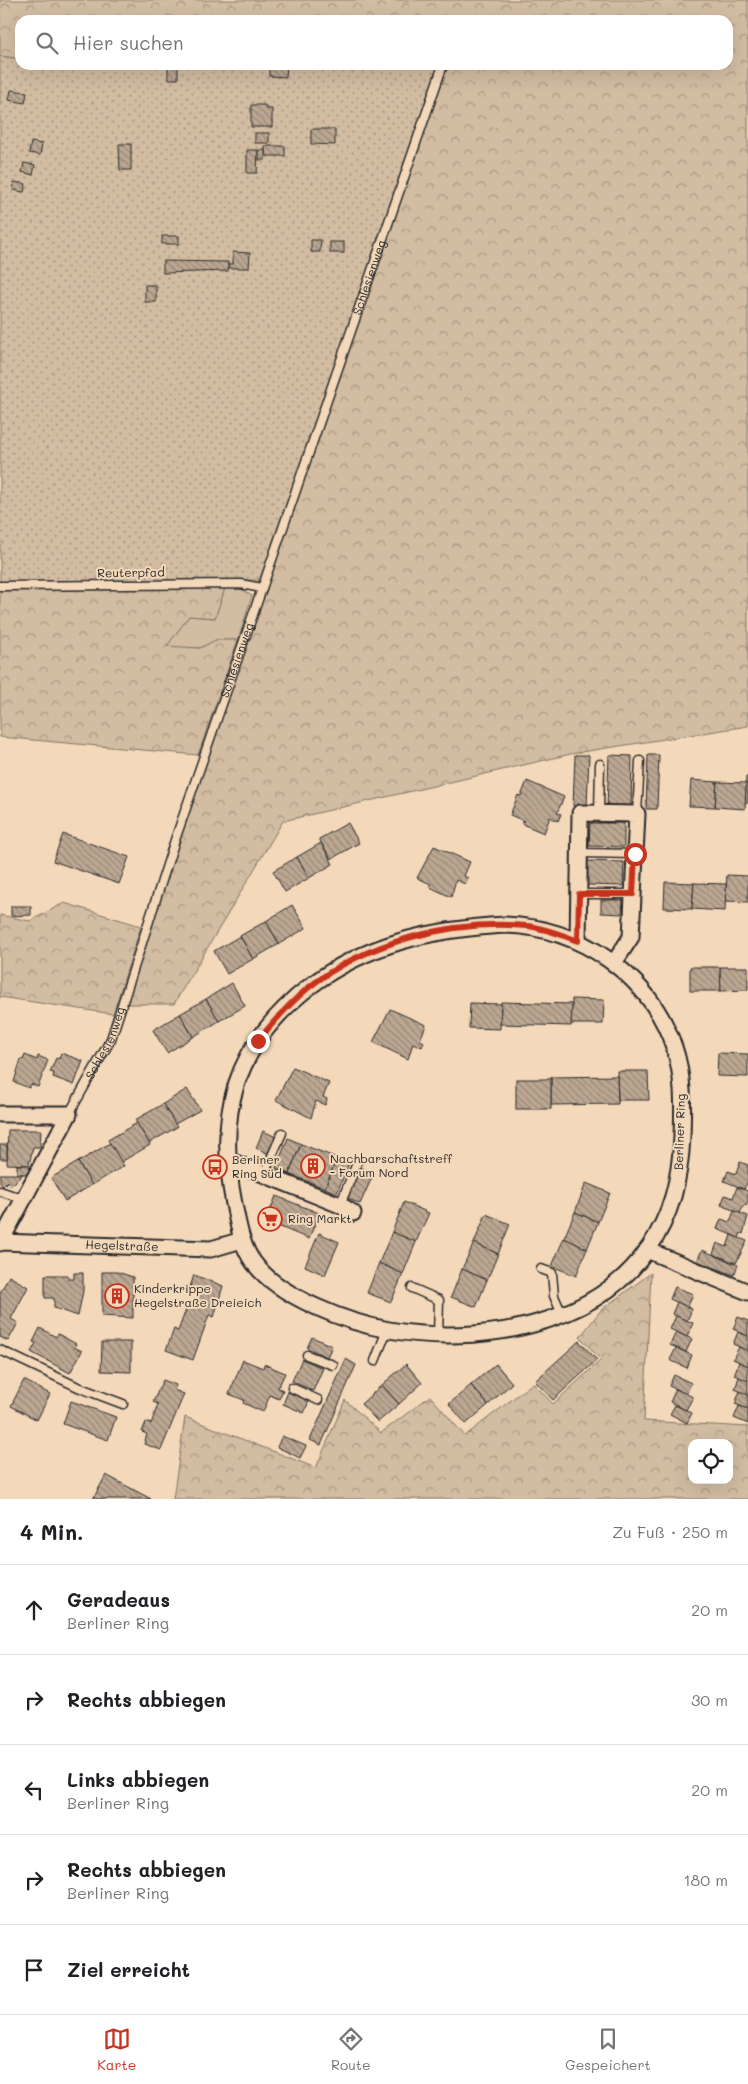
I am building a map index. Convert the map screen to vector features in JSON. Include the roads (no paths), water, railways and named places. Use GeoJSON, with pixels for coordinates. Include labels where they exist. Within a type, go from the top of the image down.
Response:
{"type":"FeatureCollection","features":[{"type":"Feature","properties":{"kind":"street"},"geometry":{"type":"LineString","coordinates":[[578,941],[580,812],[637,814],[631,937],[614,963]]}},
{"type":"Feature","properties":{"kind":"street","name":"Berliner Ring"},"geometry":{"type":"LineString","coordinates":[[528,926],[552,931],[578,941],[614,963],[660,1014],[675,1051],[680,1075],[682,1121],[678,1181],[664,1223],[648,1250],[611,1287],[562,1314],[532,1324],[470,1334],[438,1335],[387,1330],[342,1318],[295,1295],[254,1263],[242,1240],[229,1179],[228,1110],[237,1080],[258,1041],[281,1014],[309,987],[327,974],[376,949],[412,937],[456,928],[528,926]]}},
{"type":"Feature","properties":{"kind":"street"},"geometry":{"type":"LineString","coordinates":[[0,1114],[69,1114]]}},
{"type":"Feature","properties":{"kind":"street","name":"Schlesienweg"},"geometry":{"type":"LineString","coordinates":[[0,1242],[69,1114]]}},
{"type":"Feature","properties":{"kind":"street"},"geometry":{"type":"LineString","coordinates":[[228,1160],[346,1209]]}},
{"type":"Feature","properties":{"kind":"street","name":"Hegelstraße"},"geometry":{"type":"LineString","coordinates":[[0,1242],[211,1249],[242,1240]]}},
{"type":"Feature","properties":{"kind":"street"},"geometry":{"type":"LineString","coordinates":[[648,1250],[748,1292]]}},
{"type":"Feature","properties":{"kind":"lane","name":"Schlesienweg"},"geometry":{"type":"LineString","coordinates":[[69,1114],[111,1039],[175,840],[441,70]]}},
{"type":"Feature","properties":{"kind":"lane","name":"Reuterpfad"},"geometry":{"type":"LineString","coordinates":[[0,586],[241,584],[262,588]]}},
{"type":"Feature","properties":{"kind":"lane"},"geometry":{"type":"LineString","coordinates":[[637,814],[640,761]]}},
{"type":"Feature","properties":{"kind":"lane"},"geometry":{"type":"LineString","coordinates":[[599,813],[600,764]]}},
{"type":"Feature","properties":{"kind":"lane"},"geometry":{"type":"LineString","coordinates":[[580,853],[635,854]]}},
{"type":"Feature","properties":{"kind":"lane"},"geometry":{"type":"LineString","coordinates":[[579,894],[633,894]]}},
{"type":"Feature","properties":{"kind":"lane"},"geometry":{"type":"LineString","coordinates":[[264,1174],[282,1133]]}},
{"type":"Feature","properties":{"kind":"lane"},"geometry":{"type":"LineString","coordinates":[[346,1209],[357,1163]]}},
{"type":"Feature","properties":{"kind":"lane"},"geometry":{"type":"LineString","coordinates":[[0,1190],[22,1199]]}},
{"type":"Feature","properties":{"kind":"lane"},"geometry":{"type":"LineString","coordinates":[[541,1269],[552,1273],[554,1296],[562,1314]]}},
{"type":"Feature","properties":{"kind":"lane"},"geometry":{"type":"LineString","coordinates":[[412,1288],[439,1300],[438,1335]]}},
{"type":"Feature","properties":{"kind":"lane"},"geometry":{"type":"LineString","coordinates":[[375,1361],[387,1330]]}},
{"type":"Feature","properties":{"kind":"lane"},"geometry":{"type":"LineString","coordinates":[[0,1350],[78,1388],[123,1404]]}},
{"type":"Feature","properties":{"kind":"lane"},"geometry":{"type":"LineString","coordinates":[[307,1355],[333,1365]]}},
{"type":"Feature","properties":{"kind":"lane"},"geometry":{"type":"LineString","coordinates":[[292,1388],[318,1400]]}},
{"type":"Feature","properties":{"kind":"place","name":"Nachbarschaftstreff - Forum Nord"},"geometry":{"type":"Point","coordinates":[313,1166]}},
{"type":"Feature","properties":{"kind":"place","name":"Berliner Ring Süd"},"geometry":{"type":"Point","coordinates":[215,1167]}},
{"type":"Feature","properties":{"kind":"place","name":"Ring Markt"},"geometry":{"type":"Point","coordinates":[270,1219]}},
{"type":"Feature","properties":{"kind":"place","name":"Kinderkrippe Hegelstraße Dreieich"},"geometry":{"type":"Point","coordinates":[117,1296]}}]}
